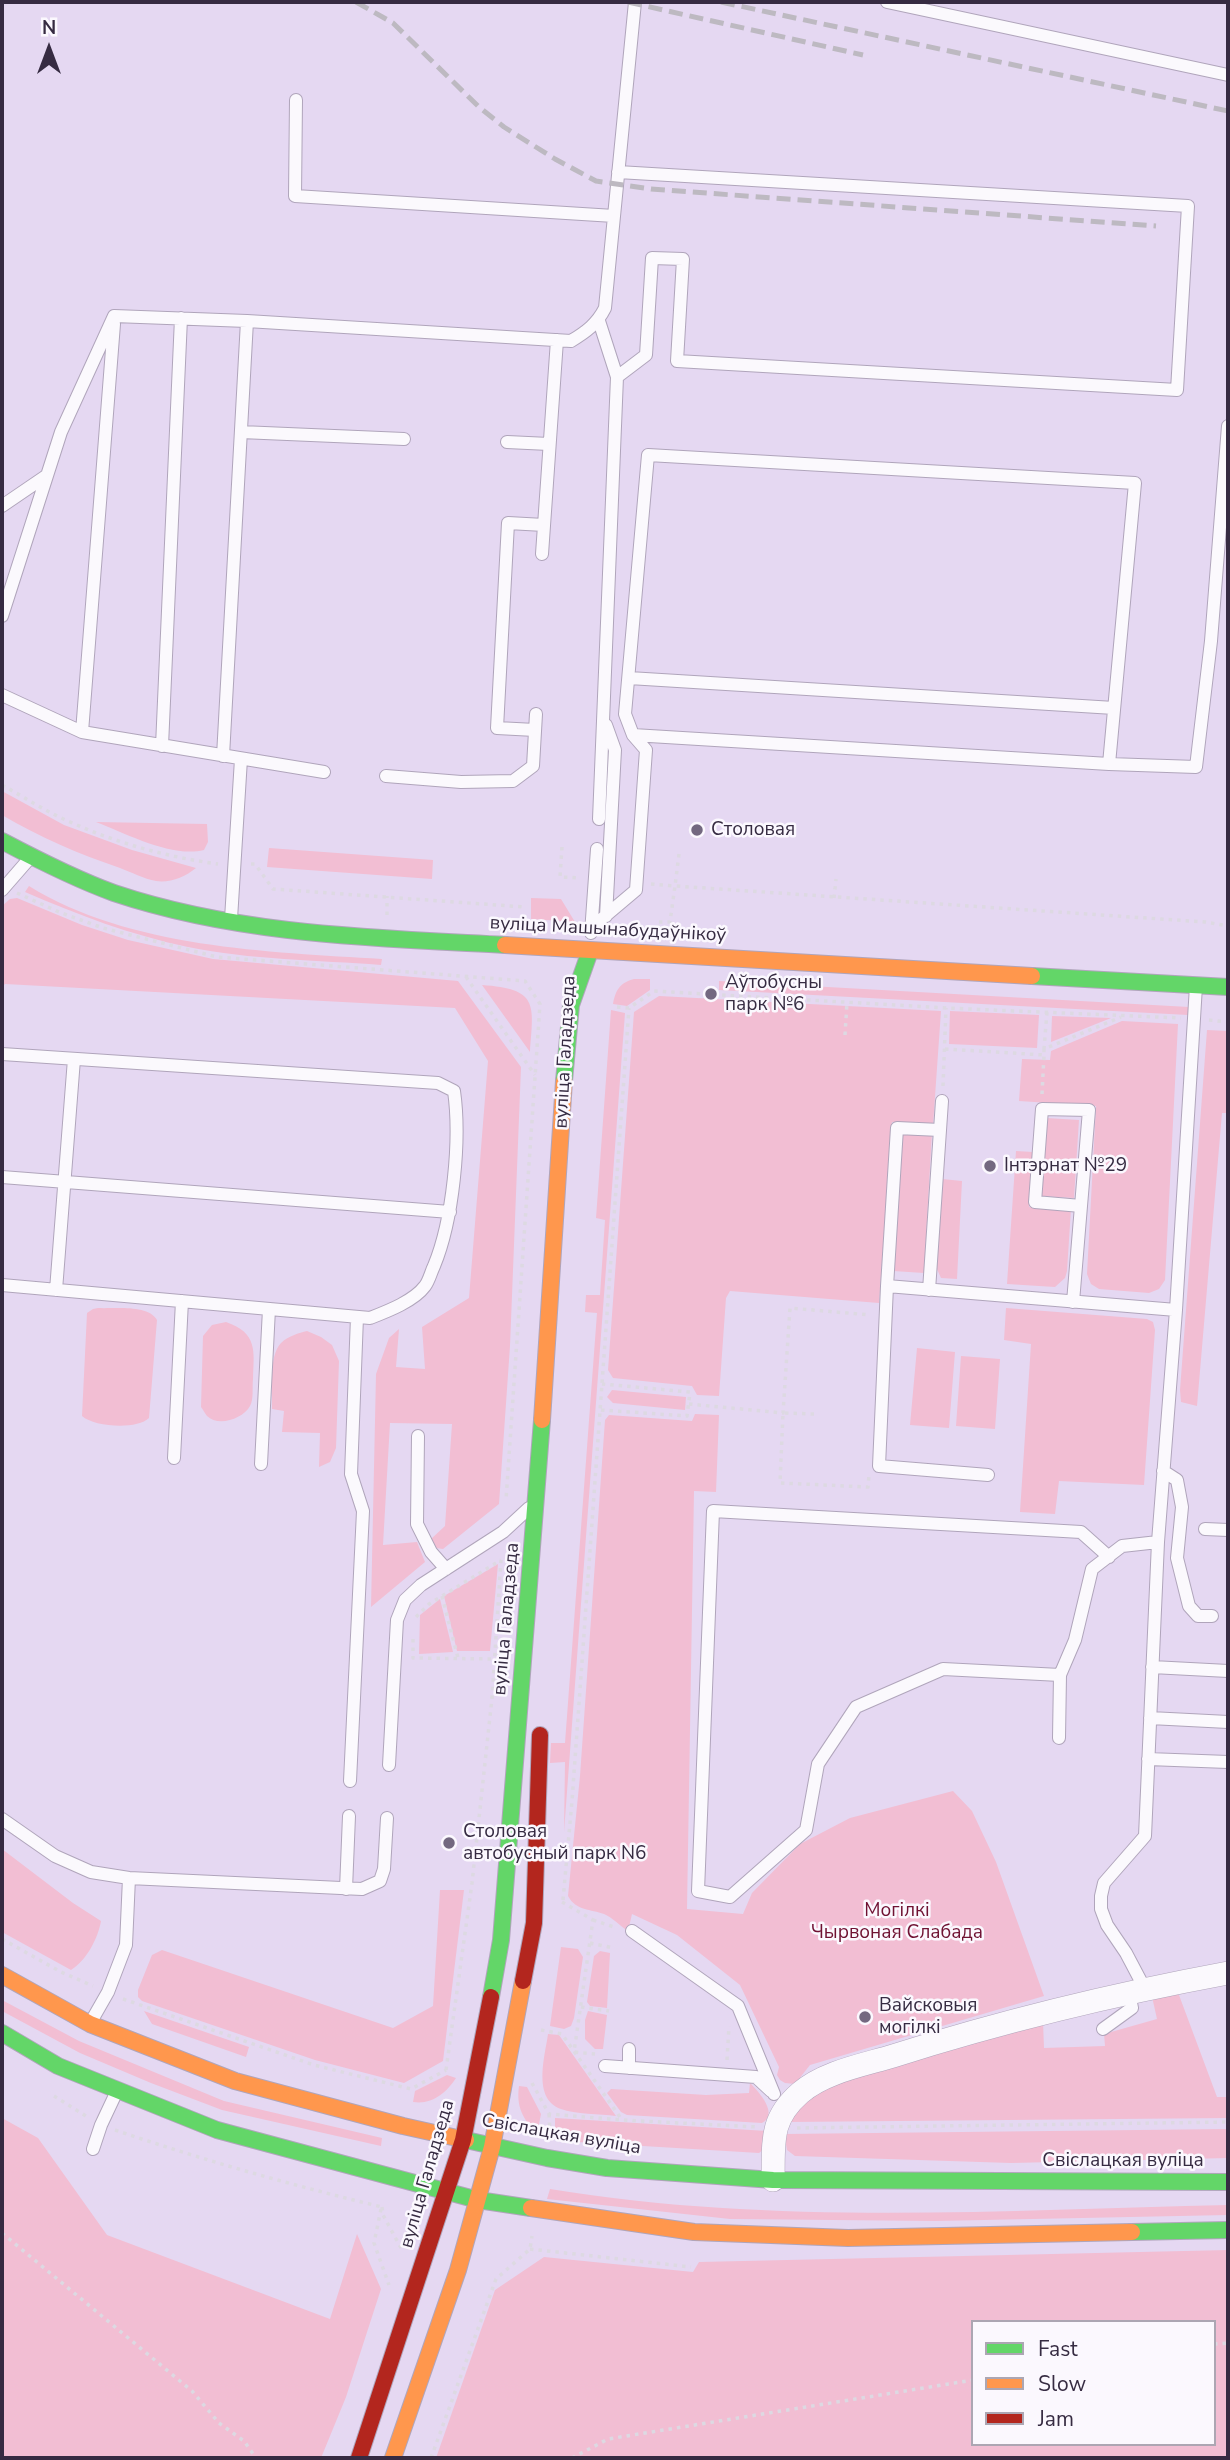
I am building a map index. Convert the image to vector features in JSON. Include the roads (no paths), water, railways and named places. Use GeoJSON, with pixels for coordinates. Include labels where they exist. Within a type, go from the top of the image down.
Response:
{"type":"FeatureCollection","features":[{"type":"Feature","properties":{"kind":"main road","name":"вуліца Машынабудаўнікоў"},"geometry":{"type":"LineString","coordinates":[[2,841],[30,858],[106,891],[151,905],[260,928],[590,951],[1228,987]]}},
{"type":"Feature","properties":{"kind":"main road","name":"вуліца Галадзеда"},"geometry":{"type":"LineString","coordinates":[[590,951],[592,996]]}},
{"type":"Feature","properties":{"kind":"main road","name":"вуліца Галадзеда"},"geometry":{"type":"LineString","coordinates":[[359,2458],[463,2140],[501,1940],[537,1500],[572,1005],[590,951]]}},
{"type":"Feature","properties":{"kind":"main road"},"geometry":{"type":"LineString","coordinates":[[393,2458],[458,2270],[492,2147],[534,1923],[541,1714]]}},
{"type":"Feature","properties":{"kind":"main road","name":"Свіслацкая вуліца"},"geometry":{"type":"LineString","coordinates":[[2,1975],[90,2024],[235,2081],[492,2147],[607,2168],[773,2180],[1228,2182]]}},
{"type":"Feature","properties":{"kind":"main road"},"geometry":{"type":"LineString","coordinates":[[2,2033],[58,2066],[217,2130],[478,2200],[694,2232],[848,2238],[1228,2230]]}},
{"type":"Feature","properties":{"kind":"street"},"geometry":{"type":"LineString","coordinates":[[773,2180],[774,2128],[781,2100],[818,2080],[907,2051],[1031,2016],[1228,1973]]}},
{"type":"Feature","properties":{"kind":"lane"},"geometry":{"type":"LineString","coordinates":[[114,316],[247,321],[571,341],[599,321],[605,308],[635,2]]}},
{"type":"Feature","properties":{"kind":"lane"},"geometry":{"type":"LineString","coordinates":[[887,2],[1228,75]]}},
{"type":"Feature","properties":{"kind":"lane"},"geometry":{"type":"LineString","coordinates":[[296,100],[295,197],[614,216]]}},
{"type":"Feature","properties":{"kind":"lane"},"geometry":{"type":"LineString","coordinates":[[617,376],[646,355],[652,258],[683,260],[677,361],[1177,390],[1188,206],[618,172]]}},
{"type":"Feature","properties":{"kind":"lane"},"geometry":{"type":"LineString","coordinates":[[2,616],[61,432],[114,316]]}},
{"type":"Feature","properties":{"kind":"lane"},"geometry":{"type":"LineString","coordinates":[[82,732],[114,316]]}},
{"type":"Feature","properties":{"kind":"lane"},"geometry":{"type":"LineString","coordinates":[[162,746],[181,318]]}},
{"type":"Feature","properties":{"kind":"lane"},"geometry":{"type":"LineString","coordinates":[[223,756],[247,321]]}},
{"type":"Feature","properties":{"kind":"lane"},"geometry":{"type":"LineString","coordinates":[[599,321],[617,376],[599,819]]}},
{"type":"Feature","properties":{"kind":"lane"},"geometry":{"type":"LineString","coordinates":[[542,554],[557,340]]}},
{"type":"Feature","properties":{"kind":"lane"},"geometry":{"type":"LineString","coordinates":[[633,735],[1196,767],[1211,641],[1228,426]]}},
{"type":"Feature","properties":{"kind":"lane"},"geometry":{"type":"LineString","coordinates":[[241,432],[404,439]]}},
{"type":"Feature","properties":{"kind":"lane"},"geometry":{"type":"LineString","coordinates":[[507,442],[550,444]]}},
{"type":"Feature","properties":{"kind":"lane"},"geometry":{"type":"LineString","coordinates":[[592,928],[636,890],[646,750],[633,735],[625,714],[648,455],[1135,483],[1109,764]]}},
{"type":"Feature","properties":{"kind":"lane"},"geometry":{"type":"LineString","coordinates":[[2,506],[46,476]]}},
{"type":"Feature","properties":{"kind":"lane"},"geometry":{"type":"LineString","coordinates":[[535,730],[497,728],[508,523],[544,525]]}},
{"type":"Feature","properties":{"kind":"lane"},"geometry":{"type":"LineString","coordinates":[[629,678],[1114,708]]}},
{"type":"Feature","properties":{"kind":"lane"},"geometry":{"type":"LineString","coordinates":[[2,695],[82,732],[324,772]]}},
{"type":"Feature","properties":{"kind":"lane"},"geometry":{"type":"LineString","coordinates":[[386,776],[461,782],[513,781],[533,766],[536,714]]}},
{"type":"Feature","properties":{"kind":"lane"},"geometry":{"type":"LineString","coordinates":[[603,718],[615,750],[606,916]]}},
{"type":"Feature","properties":{"kind":"lane"},"geometry":{"type":"LineString","coordinates":[[231,923],[240,759]]}},
{"type":"Feature","properties":{"kind":"lane"},"geometry":{"type":"LineString","coordinates":[[590,951],[597,849]]}},
{"type":"Feature","properties":{"kind":"lane"},"geometry":{"type":"LineString","coordinates":[[2,890],[30,858]]}},
{"type":"Feature","properties":{"kind":"lane"},"geometry":{"type":"LineString","coordinates":[[1103,2029],[1132,2008],[1137,1991],[1126,1953],[1107,1925],[1101,1909],[1104,1883],[1145,1836],[1158,1542],[1176,1310],[1196,985]]}},
{"type":"Feature","properties":{"kind":"lane"},"geometry":{"type":"LineString","coordinates":[[2,1054],[438,1083],[454,1091],[457,1113],[450,1212],[439,1254],[426,1286],[396,1308],[370,1318],[2,1285]]}},
{"type":"Feature","properties":{"kind":"lane"},"geometry":{"type":"LineString","coordinates":[[56,1290],[74,1059]]}},
{"type":"Feature","properties":{"kind":"lane"},"geometry":{"type":"LineString","coordinates":[[929,1290],[942,1101]]}},
{"type":"Feature","properties":{"kind":"lane"},"geometry":{"type":"LineString","coordinates":[[1073,1302],[1081,1206],[1089,1110],[1042,1109],[1035,1202],[1081,1206]]}},
{"type":"Feature","properties":{"kind":"lane"},"geometry":{"type":"LineString","coordinates":[[940,1130],[897,1128],[879,1466],[988,1475]]}},
{"type":"Feature","properties":{"kind":"lane"},"geometry":{"type":"LineString","coordinates":[[2,1177],[450,1212]]}},
{"type":"Feature","properties":{"kind":"lane"},"geometry":{"type":"LineString","coordinates":[[887,1286],[1176,1310]]}},
{"type":"Feature","properties":{"kind":"lane"},"geometry":{"type":"LineString","coordinates":[[174,1458],[182,1301]]}},
{"type":"Feature","properties":{"kind":"lane"},"geometry":{"type":"LineString","coordinates":[[261,1464],[269,1309]]}},
{"type":"Feature","properties":{"kind":"lane"},"geometry":{"type":"LineString","coordinates":[[350,1781],[363,1511],[351,1474],[357,1317]]}},
{"type":"Feature","properties":{"kind":"lane"},"geometry":{"type":"LineString","coordinates":[[418,1436],[417,1524],[431,1552],[446,1569]]}},
{"type":"Feature","properties":{"kind":"lane"},"geometry":{"type":"LineString","coordinates":[[1163,1471],[1177,1480],[1182,1507],[1177,1558],[1189,1606],[1198,1616],[1212,1616]]}},
{"type":"Feature","properties":{"kind":"lane"},"geometry":{"type":"LineString","coordinates":[[389,1765],[397,1620],[405,1600],[421,1585],[503,1532],[537,1500]]}},
{"type":"Feature","properties":{"kind":"lane"},"geometry":{"type":"LineString","coordinates":[[1060,1675],[943,1669],[856,1707],[818,1764],[806,1830],[730,1897],[698,1891],[713,1511],[1081,1532],[1109,1557]]}},
{"type":"Feature","properties":{"kind":"lane"},"geometry":{"type":"LineString","coordinates":[[1205,1529],[1228,1530]]}},
{"type":"Feature","properties":{"kind":"lane"},"geometry":{"type":"LineString","coordinates":[[1059,1738],[1060,1675],[1076,1640],[1092,1569],[1122,1546],[1158,1542]]}},
{"type":"Feature","properties":{"kind":"lane"},"geometry":{"type":"LineString","coordinates":[[1152,1667],[1228,1671]]}},
{"type":"Feature","properties":{"kind":"lane"},"geometry":{"type":"LineString","coordinates":[[1150,1718],[1228,1722]]}},
{"type":"Feature","properties":{"kind":"lane"},"geometry":{"type":"LineString","coordinates":[[1148,1759],[1228,1762]]}},
{"type":"Feature","properties":{"kind":"lane"},"geometry":{"type":"LineString","coordinates":[[346,1889],[349,1816]]}},
{"type":"Feature","properties":{"kind":"lane"},"geometry":{"type":"LineString","coordinates":[[2,1819],[55,1856],[91,1872],[129,1878],[362,1889],[380,1881],[384,1869],[387,1818]]}},
{"type":"Feature","properties":{"kind":"lane"},"geometry":{"type":"LineString","coordinates":[[90,2024],[108,1992],[126,1945],[129,1878]]}},
{"type":"Feature","properties":{"kind":"lane"},"geometry":{"type":"LineString","coordinates":[[632,1931],[738,2006],[781,2100]]}},
{"type":"Feature","properties":{"kind":"lane"},"geometry":{"type":"LineString","coordinates":[[629,2049],[629,2068]]}},
{"type":"Feature","properties":{"kind":"lane"},"geometry":{"type":"LineString","coordinates":[[605,2066],[756,2077],[781,2100]]}},
{"type":"Feature","properties":{"kind":"lane"},"geometry":{"type":"LineString","coordinates":[[93,2149],[117,2091]]}},
{"type":"Feature","properties":{"kind":"railway"},"geometry":{"type":"LineString","coordinates":[[356,2],[393,23],[479,107],[504,127],[596,181],[651,189],[1156,226]]}},
{"type":"Feature","properties":{"kind":"railway"},"geometry":{"type":"LineString","coordinates":[[628,2],[863,55]]}},
{"type":"Feature","properties":{"kind":"railway"},"geometry":{"type":"LineString","coordinates":[[721,2],[1228,111]]}},
{"type":"Feature","properties":{"kind":"place","name":"Столовая"},"geometry":{"type":"Point","coordinates":[697,830]}},
{"type":"Feature","properties":{"kind":"place","name":"Аўтобусны парк №6"},"geometry":{"type":"Point","coordinates":[711,994]}},
{"type":"Feature","properties":{"kind":"place","name":"Інтэрнат №29"},"geometry":{"type":"Point","coordinates":[990,1166]}},
{"type":"Feature","properties":{"kind":"place","name":"Столовая автобусный парк N6"},"geometry":{"type":"Point","coordinates":[449,1843]}},
{"type":"Feature","properties":{"kind":"place","name":"Вайсковыя могілкі"},"geometry":{"type":"Point","coordinates":[865,2017]}},
{"type":"Feature","properties":{"kind":"park label","name":"Могілкі Чырвоная Слабада"},"geometry":{"type":"Point","coordinates":[897,1922]}}]}
